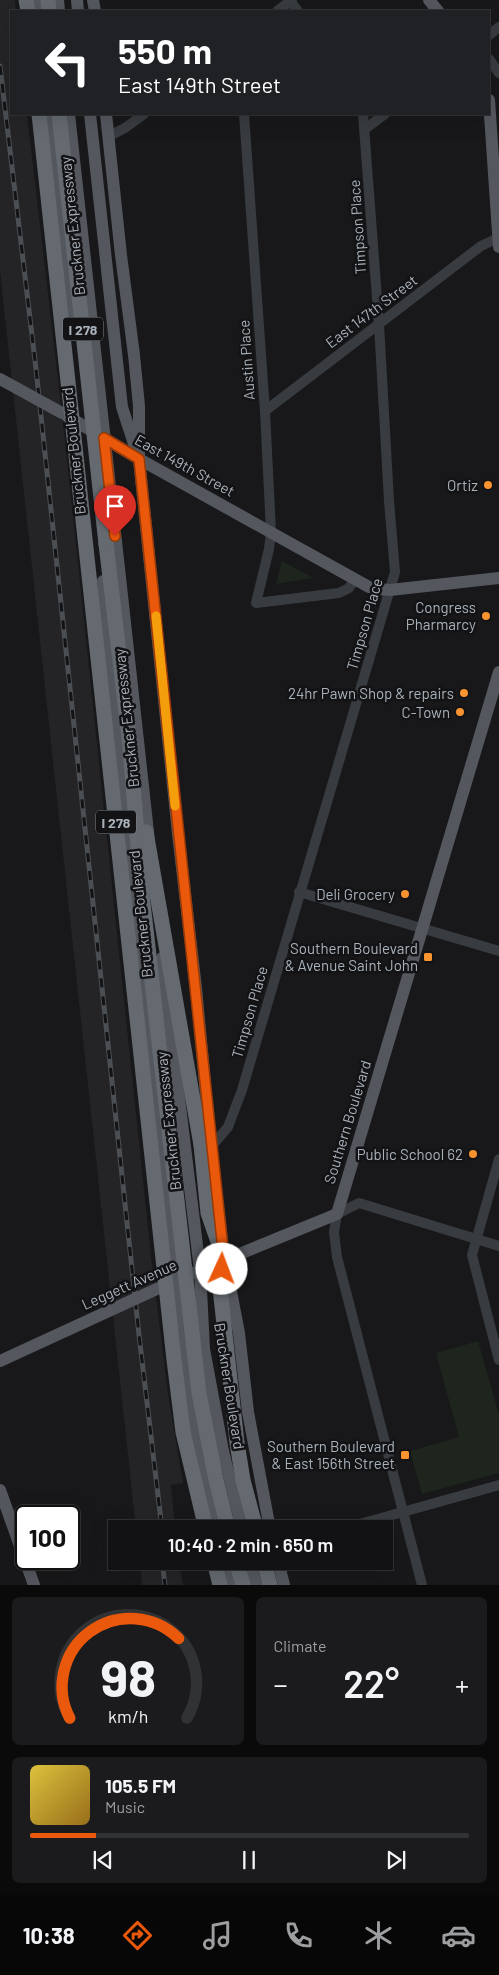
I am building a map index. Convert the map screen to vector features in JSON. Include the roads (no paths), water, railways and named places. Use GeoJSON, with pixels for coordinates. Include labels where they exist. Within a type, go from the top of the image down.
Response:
{"type":"FeatureCollection","features":[{"type":"Feature","properties":{"kind":"highway","name":"Bruckner Expressway"},"geometry":{"type":"LineString","coordinates":[[39,115],[174,1360],[183,1432],[204,1520]]}},
{"type":"Feature","properties":{"kind":"highway","name":"Bruckner Expressway"},"geometry":{"type":"LineString","coordinates":[[59,115],[129,737],[142,894],[199,1393],[226,1520]]}},
{"type":"Feature","properties":{"kind":"highway"},"geometry":{"type":"LineString","coordinates":[[129,737],[206,1146],[208,1213],[224,1259],[219,1279],[237,1443],[254,1520]]}},
{"type":"Feature","properties":{"kind":"highway"},"geometry":{"type":"LineString","coordinates":[[216,1570],[220,1585]]}},
{"type":"Feature","properties":{"kind":"highway"},"geometry":{"type":"LineString","coordinates":[[238,1570],[242,1585]]}},
{"type":"Feature","properties":{"kind":"highway"},"geometry":{"type":"LineString","coordinates":[[266,1570],[270,1585]]}},
{"type":"Feature","properties":{"kind":"main road"},"geometry":{"type":"LineString","coordinates":[[429,0],[437,10]]}},
{"type":"Feature","properties":{"kind":"main road"},"geometry":{"type":"LineString","coordinates":[[493,107],[498,243]]}},
{"type":"Feature","properties":{"kind":"main road","name":"Bruckner Boulevard"},"geometry":{"type":"LineString","coordinates":[[50,115],[102,566],[135,925],[176,1281],[193,1423],[215,1520]]}},
{"type":"Feature","properties":{"kind":"main road","name":"Bruckner Boulevard"},"geometry":{"type":"LineString","coordinates":[[69,115],[170,1030],[200,1270],[204,1348],[223,1451],[240,1520]]}},
{"type":"Feature","properties":{"kind":"main road"},"geometry":{"type":"LineString","coordinates":[[90,115],[122,407],[139,459]]}},
{"type":"Feature","properties":{"kind":"main road"},"geometry":{"type":"LineString","coordinates":[[106,115],[134,355],[139,406],[139,459],[196,988],[206,1146]]}},
{"type":"Feature","properties":{"kind":"main road","name":"East 149th Street"},"geometry":{"type":"LineString","coordinates":[[0,379],[139,459],[377,590],[499,578]]}},
{"type":"Feature","properties":{"kind":"main road","name":"Southern Boulevard"},"geometry":{"type":"LineString","coordinates":[[336,1214],[499,672]]}},
{"type":"Feature","properties":{"kind":"main road","name":"Leggett Avenue"},"geometry":{"type":"LineString","coordinates":[[0,1361],[224,1259],[336,1214]]}},
{"type":"Feature","properties":{"kind":"main road","name":"Bruckner Boulevard"},"geometry":{"type":"LineString","coordinates":[[224,1259],[239,1333],[248,1412],[268,1520]]}},
{"type":"Feature","properties":{"kind":"main road"},"geometry":{"type":"LineString","coordinates":[[1,1496],[34,1585]]}},
{"type":"Feature","properties":{"kind":"main road"},"geometry":{"type":"LineString","coordinates":[[226,1570],[230,1585]]}},
{"type":"Feature","properties":{"kind":"main road"},"geometry":{"type":"LineString","coordinates":[[252,1570],[256,1585]]}},
{"type":"Feature","properties":{"kind":"main road"},"geometry":{"type":"LineString","coordinates":[[280,1570],[284,1585]]}},
{"type":"Feature","properties":{"kind":"street"},"geometry":{"type":"LineString","coordinates":[[278,10],[291,1]]}},
{"type":"Feature","properties":{"kind":"street"},"geometry":{"type":"LineString","coordinates":[[490,60],[499,72]]}},
{"type":"Feature","properties":{"kind":"street"},"geometry":{"type":"LineString","coordinates":[[108,136],[125,128],[143,115]]}},
{"type":"Feature","properties":{"kind":"street","name":"Austin Place"},"geometry":{"type":"LineString","coordinates":[[244,115],[265,411],[271,532],[269,549],[256,603],[340,593],[349,588],[354,579]]}},
{"type":"Feature","properties":{"kind":"street","name":"Timpson Place"},"geometry":{"type":"LineString","coordinates":[[206,1146],[228,1127],[242,1090],[395,572],[364,115]]}},
{"type":"Feature","properties":{"kind":"street"},"geometry":{"type":"LineString","coordinates":[[364,129],[384,115]]}},
{"type":"Feature","properties":{"kind":"street","name":"East 147th Street"},"geometry":{"type":"LineString","coordinates":[[265,411],[481,246],[498,243]]}},
{"type":"Feature","properties":{"kind":"street"},"geometry":{"type":"LineString","coordinates":[[300,892],[499,951]]}},
{"type":"Feature","properties":{"kind":"street"},"geometry":{"type":"LineString","coordinates":[[499,1159],[472,1255],[499,1360]]}},
{"type":"Feature","properties":{"kind":"street","name":"Leggett Avenue"},"geometry":{"type":"LineString","coordinates":[[336,1214],[359,1203],[499,1246]]}},
{"type":"Feature","properties":{"kind":"street","name":"Southern Boulevard"},"geometry":{"type":"LineString","coordinates":[[336,1214],[334,1232],[336,1257],[422,1585]]}},
{"type":"Feature","properties":{"kind":"street"},"geometry":{"type":"LineString","coordinates":[[374,1520],[499,1485]]}},
{"type":"Feature","properties":{"kind":"railway"},"geometry":{"type":"LineString","coordinates":[[0,66],[36,369],[139,1335],[161,1520]]}},
{"type":"Feature","properties":{"kind":"railway"},"geometry":{"type":"LineString","coordinates":[[163,1570],[165,1585]]}},
{"type":"Feature","properties":{"kind":"place","name":"Ortiz"},"geometry":{"type":"Point","coordinates":[488,485]}},
{"type":"Feature","properties":{"kind":"place","name":"Congress Pharmarcy"},"geometry":{"type":"Point","coordinates":[486,616]}},
{"type":"Feature","properties":{"kind":"place","name":"24hr Pawn Shop & repairs"},"geometry":{"type":"Point","coordinates":[464,693]}},
{"type":"Feature","properties":{"kind":"place","name":"C-Town"},"geometry":{"type":"Point","coordinates":[460,712]}},
{"type":"Feature","properties":{"kind":"place","name":"Deli Grocery"},"geometry":{"type":"Point","coordinates":[405,894]}},
{"type":"Feature","properties":{"kind":"place","name":"Southern Boulevard & Avenue Saint John"},"geometry":{"type":"Point","coordinates":[428,957]}},
{"type":"Feature","properties":{"kind":"place","name":"Public School 62"},"geometry":{"type":"Point","coordinates":[473,1154]}},
{"type":"Feature","properties":{"kind":"place","name":"Southern Boulevard & East 156th Street"},"geometry":{"type":"Point","coordinates":[405,1455]}}]}
